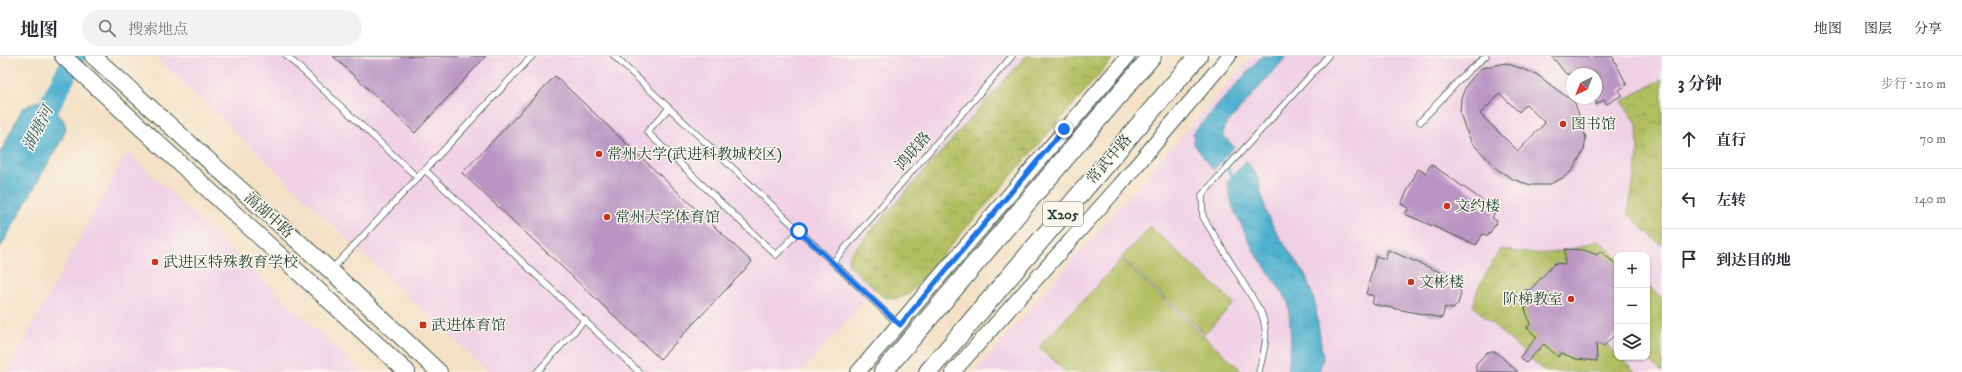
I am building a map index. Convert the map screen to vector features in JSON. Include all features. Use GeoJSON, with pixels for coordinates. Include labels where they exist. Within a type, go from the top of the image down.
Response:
{"type":"FeatureCollection","features":[{"type":"Feature","properties":{"kind":"main road","name":"滆湖中路"},"geometry":{"type":"LineString","coordinates":[[63,56],[407,372]]}},
{"type":"Feature","properties":{"kind":"main road","name":"X205"},"geometry":{"type":"LineString","coordinates":[[883,372],[1152,56]]}},
{"type":"Feature","properties":{"kind":"main road","name":"常武中路"},"geometry":{"type":"LineString","coordinates":[[928,372],[1198,56]]}},
{"type":"Feature","properties":{"kind":"main road","name":"滆湖中路"},"geometry":{"type":"LineString","coordinates":[[95,58],[331,271],[440,372]]}},
{"type":"Feature","properties":{"kind":"street"},"geometry":{"type":"LineString","coordinates":[[858,372],[900,325],[1054,141],[1128,56]]}},
{"type":"Feature","properties":{"kind":"street"},"geometry":{"type":"LineString","coordinates":[[953,372],[1120,185],[1229,56]]}},
{"type":"Feature","properties":{"kind":"lane"},"geometry":{"type":"LineString","coordinates":[[287,56],[418,178]]}},
{"type":"Feature","properties":{"kind":"lane"},"geometry":{"type":"LineString","coordinates":[[331,271],[532,56]]}},
{"type":"Feature","properties":{"kind":"lane","name":"鸿联路"},"geometry":{"type":"LineString","coordinates":[[833,262],[1012,56]]}},
{"type":"Feature","properties":{"kind":"lane"},"geometry":{"type":"LineString","coordinates":[[1259,372],[1266,338],[1266,327],[1261,312],[1203,217],[1202,195],[1328,56]]}},
{"type":"Feature","properties":{"kind":"lane"},"geometry":{"type":"LineString","coordinates":[[1420,122],[1467,72],[1486,56]]}},
{"type":"Feature","properties":{"kind":"lane"},"geometry":{"type":"LineString","coordinates":[[616,57],[900,325]]}},
{"type":"Feature","properties":{"kind":"lane"},"geometry":{"type":"LineString","coordinates":[[669,108],[647,132],[776,255],[799,231]]}},
{"type":"Feature","properties":{"kind":"lane"},"geometry":{"type":"LineString","coordinates":[[425,170],[639,372]]}},
{"type":"Feature","properties":{"kind":"lane"},"geometry":{"type":"LineString","coordinates":[[537,372],[585,320]]}},
{"type":"Feature","properties":{"kind":"shaded area","name":"常州大学(武进科教城校区)"},"geometry":{"type":"Polygon","coordinates":[[[155,56],[1026,56],[848,257],[849,266],[875,290],[801,372],[488,372],[155,56]]]}},
{"type":"Feature","properties":{"kind":"shaded area"},"geometry":{"type":"Polygon","coordinates":[[[1252,56],[1662,56],[1662,372],[975,372],[1252,56]]]}},
{"type":"Feature","properties":{"kind":"shaded area","name":"武进区特殊教育学校"},"geometry":{"type":"Polygon","coordinates":[[[127,152],[361,372],[7,372],[127,152]]]}},
{"type":"Feature","properties":{"kind":"green space"},"geometry":{"type":"Polygon","coordinates":[[[1026,56],[1115,56],[908,295],[895,299],[883,297],[849,265],[848,257],[1026,56]]]}},
{"type":"Feature","properties":{"kind":"green space"},"geometry":{"type":"Polygon","coordinates":[[[1662,79],[1662,246],[1628,214],[1638,155],[1637,124],[1622,101],[1662,79]]]}},
{"type":"Feature","properties":{"kind":"green space"},"geometry":{"type":"Polygon","coordinates":[[[1150,227],[1234,303],[1205,334],[1121,258],[1150,227]]]}},
{"type":"Feature","properties":{"kind":"green space"},"geometry":{"type":"Polygon","coordinates":[[[1599,240],[1614,254],[1614,333],[1603,341],[1614,351],[1614,360],[1623,360],[1635,372],[1545,372],[1473,306],[1478,288],[1500,249],[1526,253],[1550,253],[1586,245],[1599,240]]]}},
{"type":"Feature","properties":{"kind":"green space"},"geometry":{"type":"Polygon","coordinates":[[[1121,260],[1243,372],[1066,372],[1039,347],[1121,260]]]}},
{"type":"Feature","properties":{"kind":"green space"},"geometry":{"type":"Polygon","coordinates":[[[1650,288],[1662,298],[1662,372],[1648,360],[1650,360],[1650,288]]]}},
{"type":"Feature","properties":{"kind":"water"},"geometry":{"type":"Polygon","coordinates":[[[1262,56],[1287,56],[1224,127],[1223,135],[1234,147],[1213,170],[1194,144],[1193,133],[1262,56]]]}},
{"type":"Feature","properties":{"kind":"water"},"geometry":{"type":"Polygon","coordinates":[[[37,101],[63,119],[66,128],[62,139],[0,248],[0,153],[22,109],[37,101]]]}},
{"type":"Feature","properties":{"kind":"water"},"geometry":{"type":"Polygon","coordinates":[[[1246,161],[1257,176],[1267,215],[1279,236],[1306,276],[1315,303],[1323,358],[1319,372],[1288,372],[1291,340],[1288,301],[1254,251],[1233,208],[1227,182],[1246,161]]]}},
{"type":"Feature","properties":{"kind":"building"},"geometry":{"type":"Polygon","coordinates":[[[333,56],[486,56],[415,133],[333,56]]]}},
{"type":"Feature","properties":{"kind":"building"},"geometry":{"type":"Polygon","coordinates":[[[1552,56],[1612,56],[1627,85],[1619,90],[1622,95],[1607,104],[1604,100],[1602,101],[1602,68],[1566,68],[1566,74],[1552,56]]]}},
{"type":"Feature","properties":{"kind":"building","name":"图书馆"},"geometry":{"type":"Polygon","coordinates":[[[1506,63],[1536,74],[1566,96],[1566,104],[1575,104],[1586,138],[1584,150],[1572,171],[1563,178],[1548,185],[1531,185],[1515,180],[1498,170],[1472,143],[1465,128],[1460,113],[1461,98],[1467,84],[1481,68],[1506,63]],[[1500,94],[1480,114],[1518,151],[1545,123],[1526,104],[1519,112],[1500,94]]]}},
{"type":"Feature","properties":{"kind":"building","name":"常州大学体育馆"},"geometry":{"type":"Polygon","coordinates":[[[555,76],[752,262],[660,359],[462,173],[555,76]]]}},
{"type":"Feature","properties":{"kind":"building","name":"文约楼"},"geometry":{"type":"Polygon","coordinates":[[[1431,164],[1496,210],[1492,218],[1497,221],[1488,236],[1483,234],[1476,245],[1405,214],[1409,208],[1401,204],[1418,169],[1426,173],[1431,164]]]}},
{"type":"Feature","properties":{"kind":"building","name":"阶梯教室"},"geometry":{"type":"Polygon","coordinates":[[[1565,249],[1584,250],[1597,255],[1600,251],[1614,263],[1614,335],[1604,346],[1596,343],[1597,361],[1576,359],[1561,353],[1558,357],[1544,344],[1526,363],[1520,357],[1537,337],[1527,328],[1530,324],[1525,308],[1524,290],[1530,290],[1555,263],[1565,264],[1565,249]]]}},
{"type":"Feature","properties":{"kind":"building","name":"文彬楼"},"geometry":{"type":"Polygon","coordinates":[[[1388,250],[1454,278],[1452,286],[1459,288],[1461,293],[1458,304],[1453,309],[1445,307],[1442,318],[1372,304],[1374,296],[1366,294],[1376,256],[1385,259],[1388,250]]]}},
{"type":"Feature","properties":{"kind":"building"},"geometry":{"type":"Polygon","coordinates":[[[1487,352],[1496,352],[1518,372],[1476,372],[1476,364],[1487,352]]]}},
{"type":"Feature","properties":{"kind":"waterway","name":"湖塘河"},"geometry":{"type":"LineString","coordinates":[[35,134],[75,56]]}},
{"type":"Feature","properties":{"kind":"waterway"},"geometry":{"type":"LineString","coordinates":[[1221,157],[1234,179]]}},
{"type":"Feature","properties":{"kind":"place","name":"图书馆"},"geometry":{"type":"Point","coordinates":[1563,124]}},
{"type":"Feature","properties":{"kind":"place","name":"常州大学(武进科教城校区)"},"geometry":{"type":"Point","coordinates":[599,154]}},
{"type":"Feature","properties":{"kind":"place","name":"文约楼"},"geometry":{"type":"Point","coordinates":[1447,206]}},
{"type":"Feature","properties":{"kind":"place","name":"常州大学体育馆"},"geometry":{"type":"Point","coordinates":[607,217]}},
{"type":"Feature","properties":{"kind":"place","name":"武进区特殊教育学校"},"geometry":{"type":"Point","coordinates":[155,262]}},
{"type":"Feature","properties":{"kind":"place","name":"文彬楼"},"geometry":{"type":"Point","coordinates":[1411,282]}},
{"type":"Feature","properties":{"kind":"place","name":"阶梯教室"},"geometry":{"type":"Point","coordinates":[1571,299]}},
{"type":"Feature","properties":{"kind":"place","name":"武进体育馆"},"geometry":{"type":"Point","coordinates":[423,325]}},
{"type":"Feature","properties":{"kind":"route"},"geometry":{"type":"LineString","coordinates":[[799,231],[900,325],[1064,129]]}}]}
